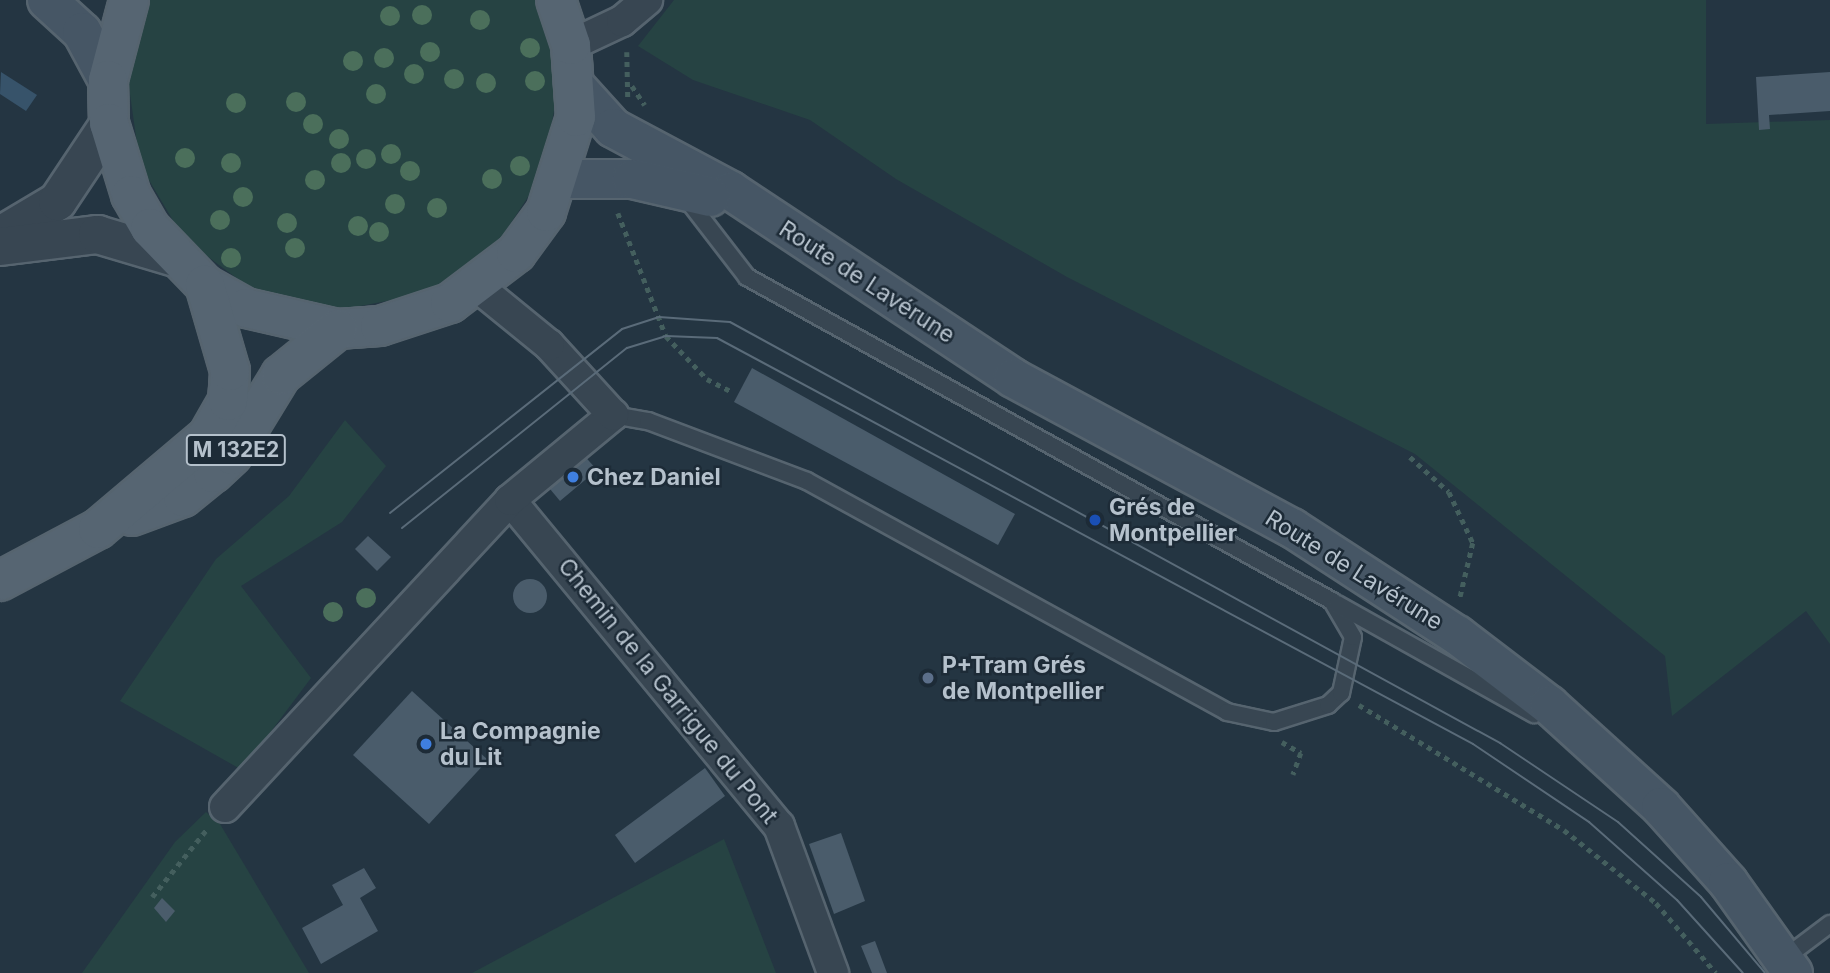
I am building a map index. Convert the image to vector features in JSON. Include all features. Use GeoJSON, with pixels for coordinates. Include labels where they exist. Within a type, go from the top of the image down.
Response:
{"type":"FeatureCollection","features":[{"type":"Feature","properties":{"kind":"main road"},"geometry":{"type":"LineString","coordinates":[[47,0],[82,32],[108,80]]}},
{"type":"Feature","properties":{"kind":"main road"},"geometry":{"type":"LineString","coordinates":[[129,0],[108,80],[109,123],[131,195],[174,257],[205,285],[246,308],[338,329],[421,316],[478,287],[516,253],[561,179],[576,86],[571,46],[556,0]]}},
{"type":"Feature","properties":{"kind":"main road","name":"Route de Lavérune"},"geometry":{"type":"LineString","coordinates":[[576,86],[612,128],[768,217],[1013,378],[1380,583],[1549,705],[1661,807],[1789,965]]}},
{"type":"Feature","properties":{"kind":"main road","name":"Route de Lavérune"},"geometry":{"type":"LineString","coordinates":[[561,179],[606,176],[677,186],[768,217]]}},
{"type":"Feature","properties":{"kind":"main road","name":"M 132E2"},"geometry":{"type":"LineString","coordinates":[[97,529],[186,460],[228,401],[226,345],[205,285]]}},
{"type":"Feature","properties":{"kind":"main road","name":"M 132E2"},"geometry":{"type":"LineString","coordinates":[[0,581],[97,529],[183,497],[232,455],[281,374],[338,329]]}},
{"type":"Feature","properties":{"kind":"street"},"geometry":{"type":"LineString","coordinates":[[571,46],[622,21],[647,0]]}},
{"type":"Feature","properties":{"kind":"street"},"geometry":{"type":"LineString","coordinates":[[0,235],[57,201],[109,123]]}},
{"type":"Feature","properties":{"kind":"street"},"geometry":{"type":"LineString","coordinates":[[0,246],[108,235],[174,257]]}},
{"type":"Feature","properties":{"kind":"street"},"geometry":{"type":"LineString","coordinates":[[225,807],[510,499],[613,415],[549,345],[478,287]]}},
{"type":"Feature","properties":{"kind":"street","name":"Chemin de la Garrigue du Pont"},"geometry":{"type":"LineString","coordinates":[[510,499],[779,826],[833,973]]}},
{"type":"Feature","properties":{"kind":"lane"},"geometry":{"type":"LineString","coordinates":[[677,186],[747,277],[1599,750]]}},
{"type":"Feature","properties":{"kind":"lane"},"geometry":{"type":"LineString","coordinates":[[613,415],[648,421],[807,481],[1227,712],[1273,722],[1328,705],[1340,693],[1353,637],[1332,601]]}},
{"type":"Feature","properties":{"kind":"lane"},"geometry":{"type":"LineString","coordinates":[[1789,965],[1830,924]]}},
{"type":"Feature","properties":{"kind":"path"},"geometry":{"type":"LineString","coordinates":[[606,176],[666,336],[707,379],[732,392]]}},
{"type":"Feature","properties":{"kind":"path"},"geometry":{"type":"LineString","coordinates":[[1410,457],[1449,492],[1473,543],[1458,606]]}},
{"type":"Feature","properties":{"kind":"path"},"geometry":{"type":"LineString","coordinates":[[1340,693],[1564,830],[1656,903],[1716,973]]}},
{"type":"Feature","properties":{"kind":"path"},"geometry":{"type":"LineString","coordinates":[[152,897],[225,807]]}},
{"type":"Feature","properties":{"kind":"green space"},"geometry":{"type":"Polygon","coordinates":[[[150,0],[535,0],[552,46],[558,88],[543,174],[496,246],[424,294],[339,310],[254,291],[184,239],[140,165],[128,80],[150,0]]]}},
{"type":"Feature","properties":{"kind":"green space"},"geometry":{"type":"Polygon","coordinates":[[[674,0],[1706,0],[1706,124],[1830,120],[1830,644],[1806,611],[1672,716],[1665,656],[1415,454],[1067,277],[896,179],[810,120],[693,80],[638,46],[674,0]]]}},
{"type":"Feature","properties":{"kind":"green space"},"geometry":{"type":"Polygon","coordinates":[[[345,420],[386,466],[342,522],[241,586],[311,678],[242,770],[120,701],[216,559],[289,496],[345,420]]]}},
{"type":"Feature","properties":{"kind":"green space"},"geometry":{"type":"Polygon","coordinates":[[[206,812],[220,824],[309,973],[82,973],[175,842],[206,812]]]}},
{"type":"Feature","properties":{"kind":"green space"},"geometry":{"type":"Polygon","coordinates":[[[724,839],[776,973],[472,973],[724,839]]]}},
{"type":"Feature","properties":{"kind":"water"},"geometry":{"type":"Polygon","coordinates":[[[1,72],[37,95],[26,111],[0,94],[1,72]]]}},
{"type":"Feature","properties":{"kind":"building"},"geometry":{"type":"Polygon","coordinates":[[[1830,72],[1830,111],[1769,115],[1770,129],[1759,130],[1756,77],[1830,72]]]}},
{"type":"Feature","properties":{"kind":"building"},"geometry":{"type":"Polygon","coordinates":[[[752,368],[1015,514],[998,545],[734,402],[752,368]]]}},
{"type":"Feature","properties":{"kind":"building"},"geometry":{"type":"Polygon","coordinates":[[[581,452],[597,470],[560,501],[545,483],[581,452]]]}},
{"type":"Feature","properties":{"kind":"building"},"geometry":{"type":"Polygon","coordinates":[[[368,536],[391,557],[377,571],[355,549],[368,536]]]}},
{"type":"Feature","properties":{"kind":"building"},"geometry":{"type":"Polygon","coordinates":[[[530,579],[542,584],[547,596],[542,608],[530,613],[518,608],[513,596],[518,584],[530,579]]]}},
{"type":"Feature","properties":{"kind":"building"},"geometry":{"type":"Polygon","coordinates":[[[412,691],[488,760],[429,824],[353,755],[412,691]]]}},
{"type":"Feature","properties":{"kind":"building"},"geometry":{"type":"Polygon","coordinates":[[[705,768],[725,796],[635,863],[615,835],[705,768]]]}},
{"type":"Feature","properties":{"kind":"building"},"geometry":{"type":"Polygon","coordinates":[[[841,833],[865,901],[834,914],[809,844],[841,833]]]}},
{"type":"Feature","properties":{"kind":"building"},"geometry":{"type":"Polygon","coordinates":[[[364,868],[376,888],[360,898],[378,931],[321,964],[302,928],[343,905],[332,885],[364,868]]]}},
{"type":"Feature","properties":{"kind":"building"},"geometry":{"type":"Polygon","coordinates":[[[162,898],[175,911],[166,922],[154,908],[162,898]]]}},
{"type":"Feature","properties":{"kind":"building"},"geometry":{"type":"Polygon","coordinates":[[[875,941],[887,973],[872,973],[861,946],[875,941]]]}},
{"type":"Feature","properties":{"kind":"tram line"},"geometry":{"type":"LineString","coordinates":[[390,513],[622,329],[659,317],[730,322],[1500,743],[1618,822],[1701,897],[1765,973]]}},
{"type":"Feature","properties":{"kind":"tram line"},"geometry":{"type":"LineString","coordinates":[[402,528],[627,348],[666,336],[717,338],[1473,744],[1589,822],[1677,900],[1743,973]]}},
{"type":"Feature","properties":{"kind":"place","name":"Chez Daniel"},"geometry":{"type":"Point","coordinates":[573,477]}},
{"type":"Feature","properties":{"kind":"place","name":"Grés de Montpellier"},"geometry":{"type":"Point","coordinates":[1095,520]}},
{"type":"Feature","properties":{"kind":"place","name":"P+Tram Grés de Montpellier"},"geometry":{"type":"Point","coordinates":[928,678]}},
{"type":"Feature","properties":{"kind":"place","name":"La Compagnie du Lit"},"geometry":{"type":"Point","coordinates":[426,744]}}]}
